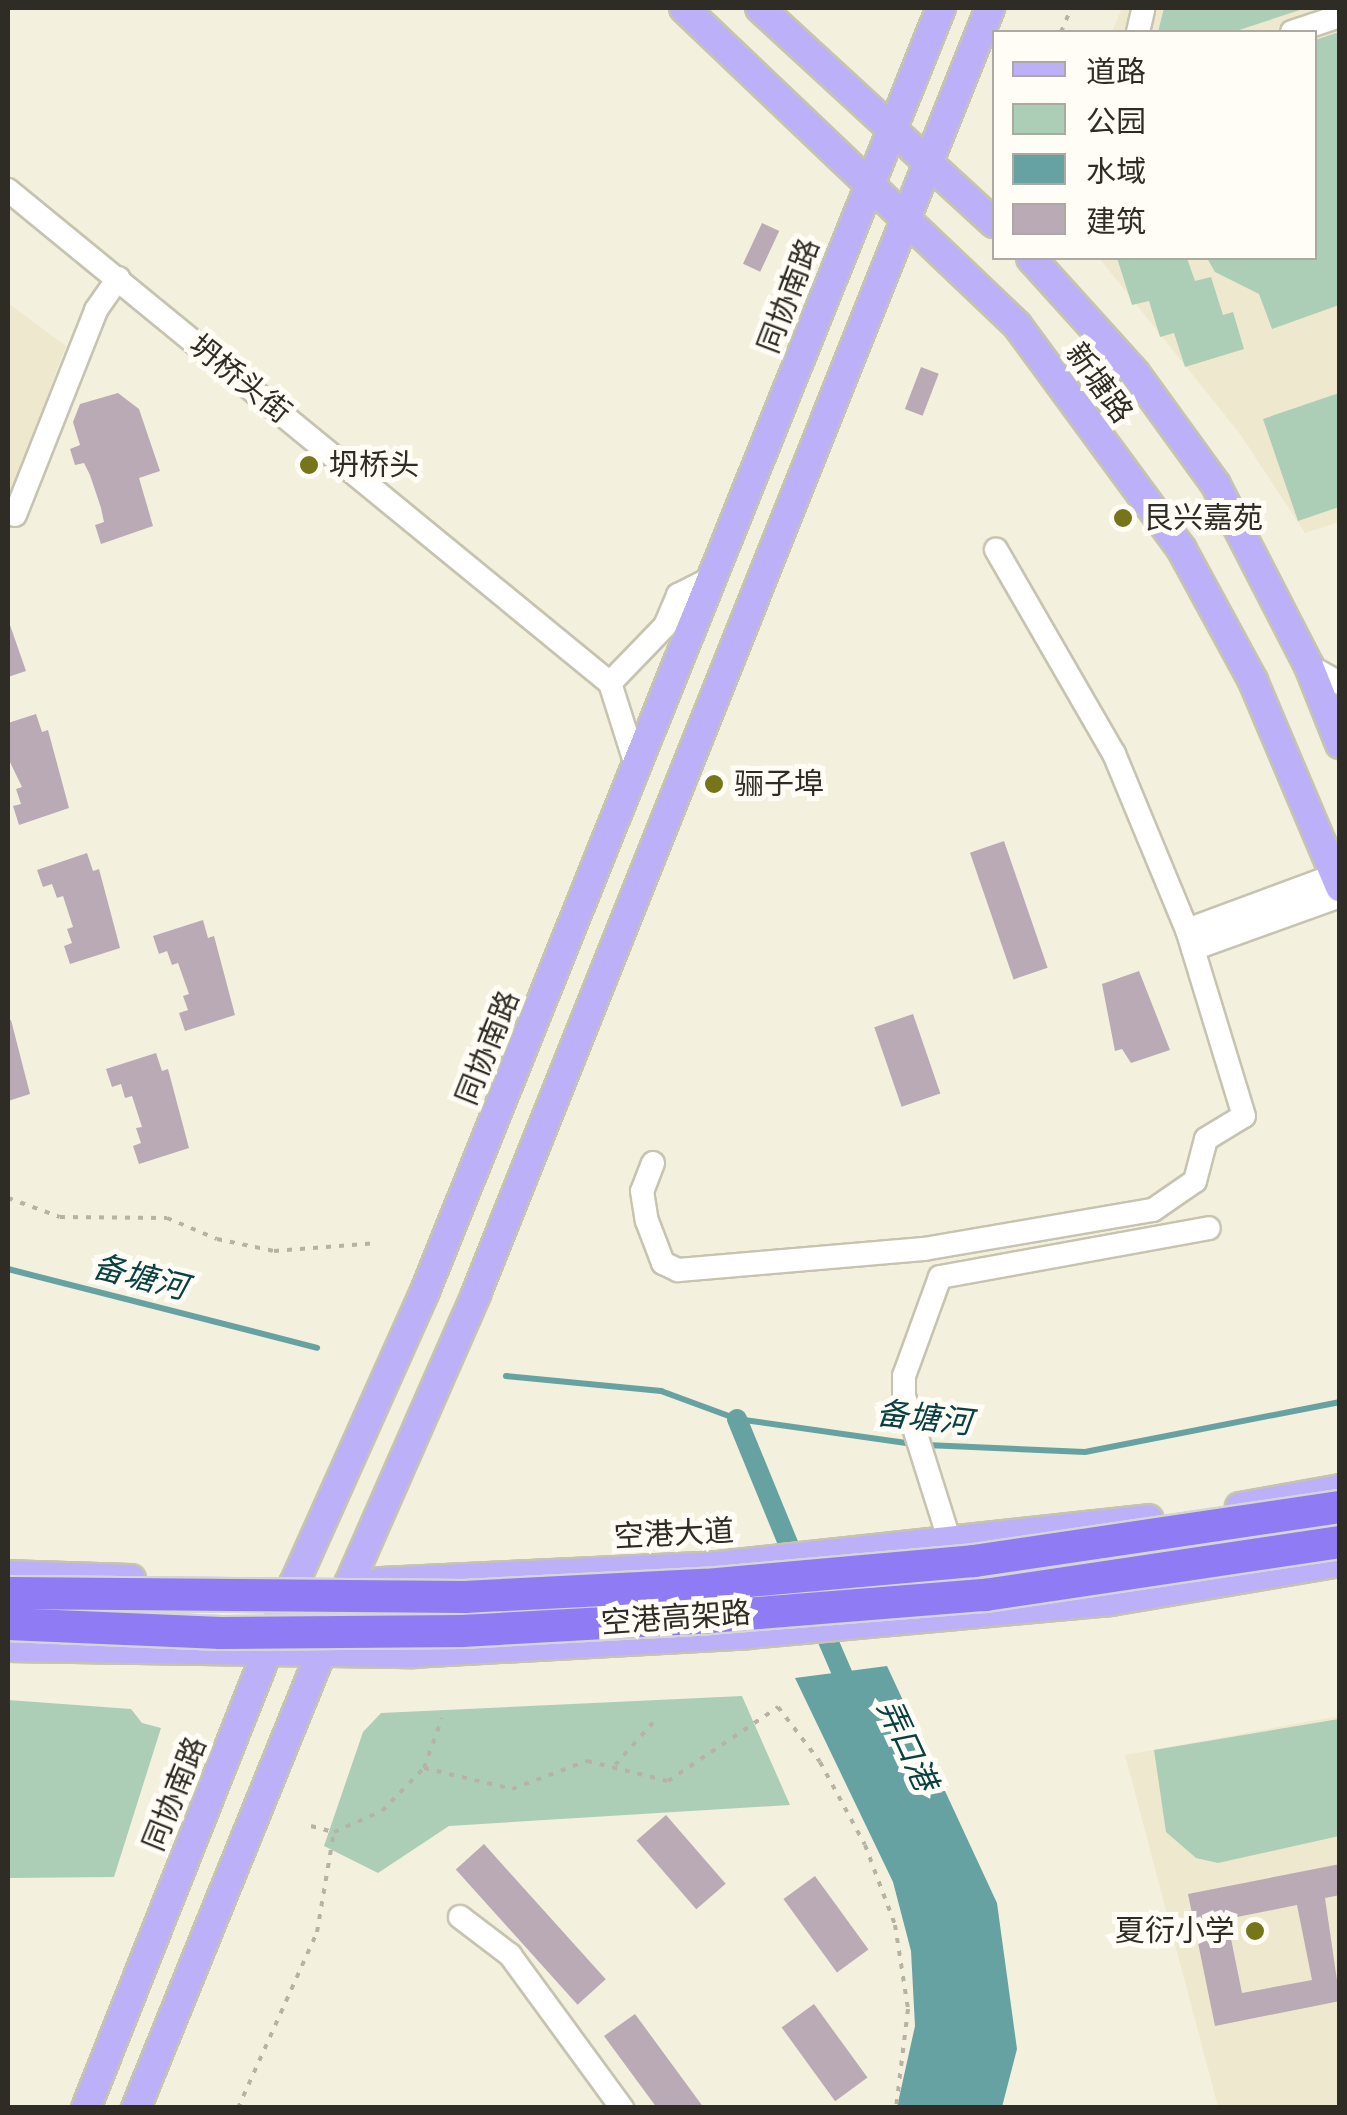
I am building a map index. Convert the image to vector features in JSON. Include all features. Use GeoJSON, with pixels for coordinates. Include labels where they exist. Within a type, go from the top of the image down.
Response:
{"type":"FeatureCollection","features":[{"type":"Feature","properties":{"kind":"highway","name":"空港高架路"},"geometry":{"type":"LineString","coordinates":[[8,1593],[464,1597],[705,1585],[974,1560],[1340,1507]]}},
{"type":"Feature","properties":{"kind":"highway","name":"空港高架路"},"geometry":{"type":"LineString","coordinates":[[8,1624],[221,1633],[462,1631],[690,1618],[984,1595],[1340,1542]]}},
{"type":"Feature","properties":{"kind":"main road","name":"新塘路"},"geometry":{"type":"LineString","coordinates":[[684,8],[1017,325],[1182,550],[1254,680],[1338,886]]}},
{"type":"Feature","properties":{"kind":"main road"},"geometry":{"type":"LineString","coordinates":[[760,8],[992,220]]}},
{"type":"Feature","properties":{"kind":"main road","name":"同协南路"},"geometry":{"type":"LineString","coordinates":[[86,2108],[266,1651],[425,1291],[940,8]]}},
{"type":"Feature","properties":{"kind":"main road"},"geometry":{"type":"LineString","coordinates":[[136,2108],[349,1584],[476,1294],[908,224],[929,159],[990,8]]}},
{"type":"Feature","properties":{"kind":"main road","name":"新塘路"},"geometry":{"type":"LineString","coordinates":[[1033,260],[1135,373],[1216,485],[1309,666],[1340,744]]}},
{"type":"Feature","properties":{"kind":"main road","name":"空港大道"},"geometry":{"type":"LineString","coordinates":[[8,1574],[349,1584],[718,1566],[950,1542],[1340,1488]]}},
{"type":"Feature","properties":{"kind":"main road"},"geometry":{"type":"LineString","coordinates":[[8,1646],[412,1653],[748,1634],[1110,1601],[1340,1562]]}},
{"type":"Feature","properties":{"kind":"street"},"geometry":{"type":"LineString","coordinates":[[1298,30],[1340,16]]}},
{"type":"Feature","properties":{"kind":"street","name":"坍桥头街"},"geometry":{"type":"LineString","coordinates":[[8,190],[610,683]]}},
{"type":"Feature","properties":{"kind":"street"},"geometry":{"type":"LineString","coordinates":[[14,515],[96,310],[118,278]]}},
{"type":"Feature","properties":{"kind":"street"},"geometry":{"type":"LineString","coordinates":[[653,1163],[642,1191],[647,1221],[663,1263],[678,1270],[924,1249],[1153,1210],[1195,1180],[1206,1139],[1244,1116],[1190,940],[1114,754],[996,550]]}},
{"type":"Feature","properties":{"kind":"street"},"geometry":{"type":"LineString","coordinates":[[636,768],[610,683],[665,626],[678,595],[714,577]]}},
{"type":"Feature","properties":{"kind":"street"},"geometry":{"type":"LineString","coordinates":[[1309,666],[1340,683]]}},
{"type":"Feature","properties":{"kind":"street"},"geometry":{"type":"LineString","coordinates":[[1190,940],[1338,886]]}},
{"type":"Feature","properties":{"kind":"street"},"geometry":{"type":"LineString","coordinates":[[950,1542],[907,1408],[904,1376],[940,1277],[1209,1228]]}},
{"type":"Feature","properties":{"kind":"street"},"geometry":{"type":"LineString","coordinates":[[460,1917],[510,1955],[622,2108]]}},
{"type":"Feature","properties":{"kind":"path"},"geometry":{"type":"LineString","coordinates":[[8,1198],[60,1218],[167,1218],[217,1239],[274,1251],[378,1243]]}},
{"type":"Feature","properties":{"kind":"path"},"geometry":{"type":"LineString","coordinates":[[424,1768],[512,1790],[568,1765],[615,1765],[668,1781],[685,1775],[778,1707],[820,1762],[865,1845],[895,1926],[908,2009],[896,2108]]}},
{"type":"Feature","properties":{"kind":"path"},"geometry":{"type":"LineString","coordinates":[[615,1765],[658,1717]]}},
{"type":"Feature","properties":{"kind":"path"},"geometry":{"type":"LineString","coordinates":[[311,1826],[334,1832],[382,1811],[424,1768],[442,1718]]}},
{"type":"Feature","properties":{"kind":"path"},"geometry":{"type":"LineString","coordinates":[[238,2108],[318,1932],[334,1832]]}},
{"type":"Feature","properties":{"kind":"shaded area"},"geometry":{"type":"Polygon","coordinates":[[[1122,8],[1339,8],[1339,522],[1305,533],[1240,434],[1101,260],[1317,260],[1317,30],[1113,30],[1122,8]]]}},
{"type":"Feature","properties":{"kind":"shaded area"},"geometry":{"type":"Polygon","coordinates":[[[8,303],[66,346],[8,501],[8,303]]]}},
{"type":"Feature","properties":{"kind":"shaded area","name":"夏衍小学"},"geometry":{"type":"Polygon","coordinates":[[[1339,1716],[1339,2107],[1218,2107],[1125,1755],[1339,1716]]]}},
{"type":"Feature","properties":{"kind":"green space"},"geometry":{"type":"Polygon","coordinates":[[[1164,8],[1306,8],[1239,30],[1158,30],[1164,8]]]}},
{"type":"Feature","properties":{"kind":"green space"},"geometry":{"type":"Polygon","coordinates":[[[1339,32],[1339,305],[1272,329],[1259,294],[1215,272],[1208,260],[1317,260],[1317,39],[1339,32]]]}},
{"type":"Feature","properties":{"kind":"green space"},"geometry":{"type":"Polygon","coordinates":[[[1118,260],[1188,260],[1195,281],[1211,277],[1223,315],[1233,312],[1244,349],[1185,367],[1174,333],[1160,337],[1149,301],[1132,305],[1118,260]]]}},
{"type":"Feature","properties":{"kind":"green space"},"geometry":{"type":"Polygon","coordinates":[[[1339,393],[1339,507],[1298,521],[1263,419],[1339,393]]]}},
{"type":"Feature","properties":{"kind":"green space"},"geometry":{"type":"Polygon","coordinates":[[[742,1696],[790,1805],[449,1826],[378,1873],[324,1846],[363,1732],[381,1713],[742,1696]]]}},
{"type":"Feature","properties":{"kind":"green space"},"geometry":{"type":"Polygon","coordinates":[[[8,1700],[131,1709],[142,1723],[161,1728],[114,1877],[8,1878],[8,1700]]]}},
{"type":"Feature","properties":{"kind":"green space"},"geometry":{"type":"Polygon","coordinates":[[[1339,1719],[1339,1836],[1218,1863],[1196,1858],[1166,1832],[1154,1750],[1339,1719]]]}},
{"type":"Feature","properties":{"kind":"water"},"geometry":{"type":"Polygon","coordinates":[[[887,1666],[997,1903],[1017,2049],[1002,2107],[897,2107],[915,2026],[911,1951],[893,1882],[795,1678],[887,1666]]]}},
{"type":"Feature","properties":{"kind":"building"},"geometry":{"type":"Polygon","coordinates":[[[762,223],[779,231],[760,272],[743,264],[762,223]]]}},
{"type":"Feature","properties":{"kind":"building"},"geometry":{"type":"Polygon","coordinates":[[[921,367],[939,374],[923,416],[905,409],[921,367]]]}},
{"type":"Feature","properties":{"kind":"building"},"geometry":{"type":"Polygon","coordinates":[[[118,393],[139,409],[160,471],[139,478],[153,526],[101,544],[95,525],[104,522],[101,508],[84,463],[75,465],[70,449],[80,445],[73,422],[80,404],[118,393]]]}},
{"type":"Feature","properties":{"kind":"building"},"geometry":{"type":"Polygon","coordinates":[[[8,626],[26,671],[8,677],[8,626]]]}},
{"type":"Feature","properties":{"kind":"building"},"geometry":{"type":"Polygon","coordinates":[[[36,714],[42,732],[48,730],[69,808],[19,825],[13,806],[21,804],[16,789],[22,787],[8,758],[8,723],[36,714]]]}},
{"type":"Feature","properties":{"kind":"building"},"geometry":{"type":"Polygon","coordinates":[[[1004,841],[1048,968],[1014,979],[970,853],[1004,841]]]}},
{"type":"Feature","properties":{"kind":"building"},"geometry":{"type":"Polygon","coordinates":[[[87,853],[93,871],[99,869],[120,948],[70,964],[64,946],[72,943],[67,929],[73,927],[63,896],[57,898],[52,884],[43,887],[37,870],[87,853]]]}},
{"type":"Feature","properties":{"kind":"building"},"geometry":{"type":"Polygon","coordinates":[[[203,920],[208,938],[214,936],[235,1015],[185,1031],[179,1013],[188,1010],[183,996],[189,994],[178,963],[172,965],[167,951],[159,954],[153,936],[203,920]]]}},
{"type":"Feature","properties":{"kind":"building"},"geometry":{"type":"Polygon","coordinates":[[[1139,971],[1170,1050],[1131,1063],[1122,1049],[1115,1051],[1102,984],[1139,971]]]}},
{"type":"Feature","properties":{"kind":"building"},"geometry":{"type":"Polygon","coordinates":[[[913,1014],[940,1093],[902,1107],[874,1027],[913,1014]]]}},
{"type":"Feature","properties":{"kind":"building"},"geometry":{"type":"Polygon","coordinates":[[[11,1020],[30,1094],[8,1101],[8,1021],[11,1020]]]}},
{"type":"Feature","properties":{"kind":"building"},"geometry":{"type":"Polygon","coordinates":[[[156,1053],[162,1071],[168,1069],[189,1148],[139,1164],[133,1146],[141,1143],[136,1128],[142,1127],[132,1096],[125,1098],[121,1084],[112,1087],[106,1069],[156,1053]]]}},
{"type":"Feature","properties":{"kind":"building"},"geometry":{"type":"Polygon","coordinates":[[[666,1815],[726,1884],[696,1909],[637,1841],[666,1815]]]}},
{"type":"Feature","properties":{"kind":"building"},"geometry":{"type":"Polygon","coordinates":[[[484,1844],[606,1979],[578,2005],[456,1869],[484,1844]]]}},
{"type":"Feature","properties":{"kind":"building"},"geometry":{"type":"Polygon","coordinates":[[[1340,1864],[1340,1895],[1325,1898],[1340,2001],[1215,2026],[1188,1894],[1340,1864]],[[1297,1905],[1227,1919],[1242,1993],[1312,1980],[1297,1905]]]}},
{"type":"Feature","properties":{"kind":"building"},"geometry":{"type":"Polygon","coordinates":[[[815,1876],[868,1950],[837,1973],[783,1899],[815,1876]]]}},
{"type":"Feature","properties":{"kind":"building"},"geometry":{"type":"Polygon","coordinates":[[[814,2004],[867,2078],[835,2101],[782,2028],[814,2004]]]}},
{"type":"Feature","properties":{"kind":"building"},"geometry":{"type":"Polygon","coordinates":[[[635,2014],[704,2108],[657,2108],[604,2036],[635,2014]]]}},
{"type":"Feature","properties":{"kind":"waterway","name":"备塘河"},"geometry":{"type":"LineString","coordinates":[[8,1269],[317,1348]]}},
{"type":"Feature","properties":{"kind":"waterway","name":"备塘河"},"geometry":{"type":"LineString","coordinates":[[506,1376],[661,1391],[737,1419],[913,1444]]}},
{"type":"Feature","properties":{"kind":"waterway","name":"备塘河"},"geometry":{"type":"LineString","coordinates":[[926,1445],[1085,1452],[1340,1402]]}},
{"type":"Feature","properties":{"kind":"waterway","name":"弄口港"},"geometry":{"type":"LineString","coordinates":[[737,1419],[799,1570]]}},
{"type":"Feature","properties":{"kind":"waterway","name":"弄口港"},"geometry":{"type":"LineString","coordinates":[[817,1615],[851,1694]]}},
{"type":"Feature","properties":{"kind":"place","name":"坍桥头"},"geometry":{"type":"Point","coordinates":[309,465]}},
{"type":"Feature","properties":{"kind":"place","name":"艮兴嘉苑"},"geometry":{"type":"Point","coordinates":[1123,518]}},
{"type":"Feature","properties":{"kind":"place","name":"骊子埠"},"geometry":{"type":"Point","coordinates":[714,784]}},
{"type":"Feature","properties":{"kind":"place","name":"夏衍小学"},"geometry":{"type":"Point","coordinates":[1255,1931]}}]}
